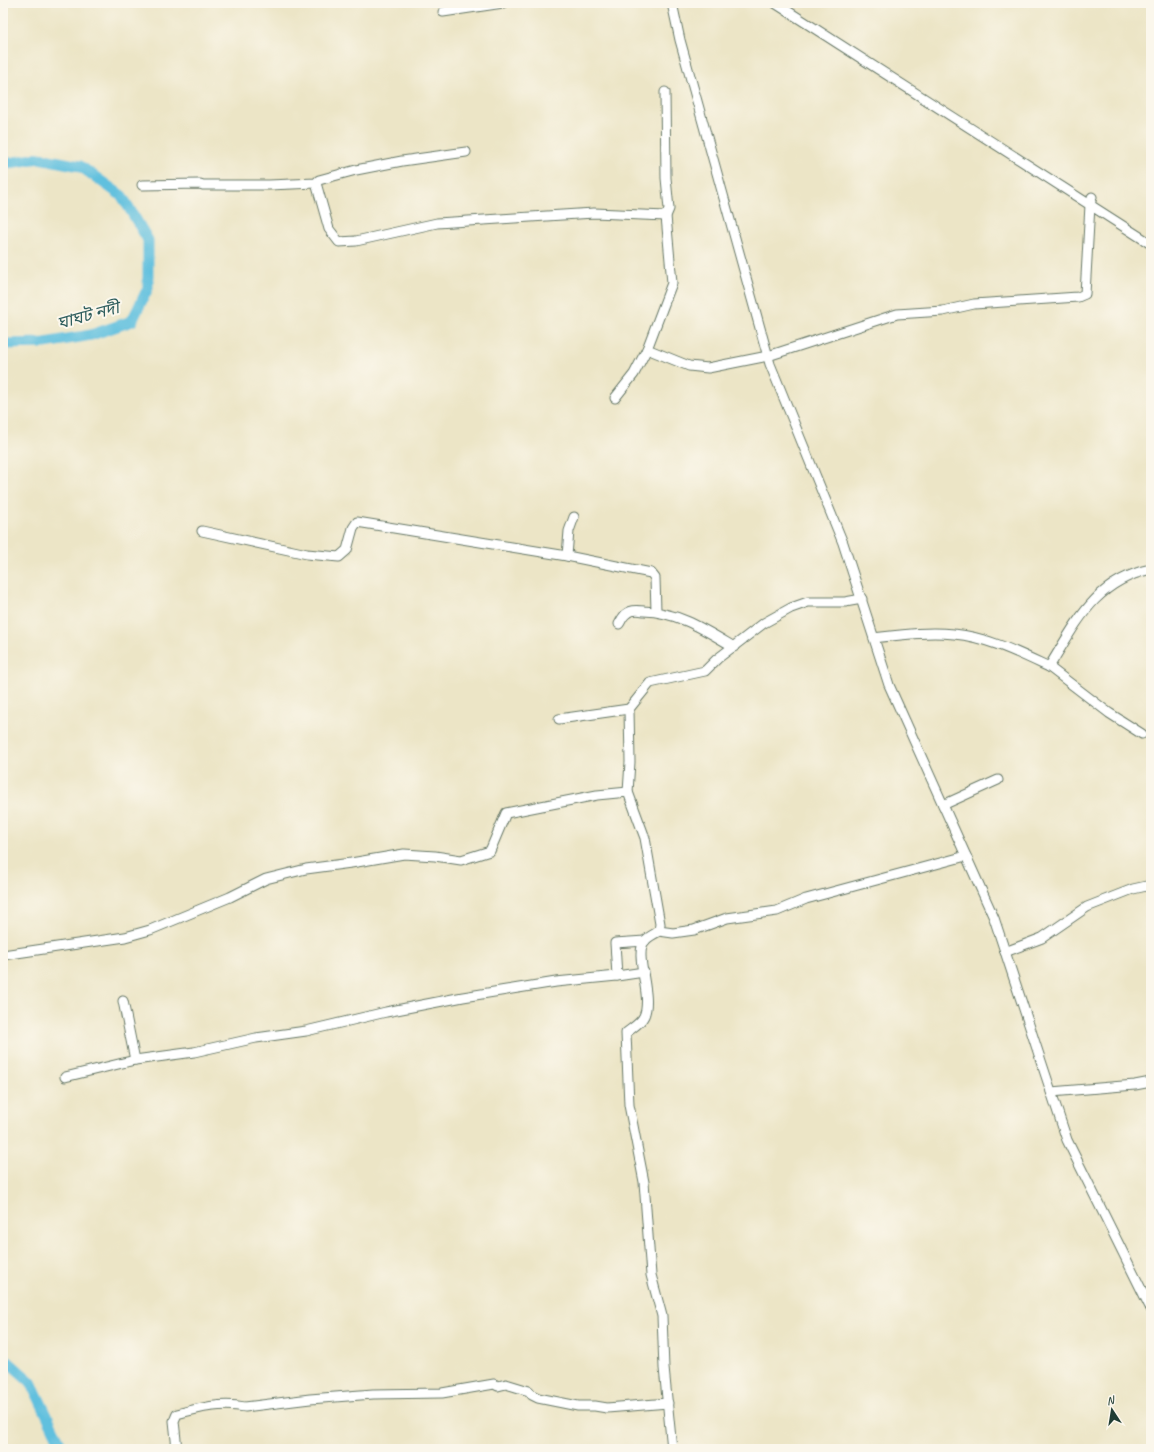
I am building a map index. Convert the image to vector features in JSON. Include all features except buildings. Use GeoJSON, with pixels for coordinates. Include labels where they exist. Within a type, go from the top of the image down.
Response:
{"type":"FeatureCollection","features":[{"type":"Feature","properties":{"kind":"street"},"geometry":{"type":"LineString","coordinates":[[443,12],[503,3]]}},
{"type":"Feature","properties":{"kind":"street"},"geometry":{"type":"LineString","coordinates":[[672,3],[680,40],[768,356],[844,543],[889,686],[994,918],[1067,1140],[1151,1309]]}},
{"type":"Feature","properties":{"kind":"street"},"geometry":{"type":"LineString","coordinates":[[775,3],[1091,201],[1151,244]]}},
{"type":"Feature","properties":{"kind":"street"},"geometry":{"type":"LineString","coordinates":[[615,398],[634,374],[647,349],[672,283],[666,216],[668,210],[665,92]]}},
{"type":"Feature","properties":{"kind":"street"},"geometry":{"type":"LineString","coordinates":[[142,185],[200,184],[269,186],[316,183],[319,180],[356,170],[402,161],[466,152]]}},
{"type":"Feature","properties":{"kind":"street"},"geometry":{"type":"LineString","coordinates":[[316,183],[329,229],[339,242],[356,241],[437,223],[594,214],[666,216]]}},
{"type":"Feature","properties":{"kind":"street"},"geometry":{"type":"LineString","coordinates":[[647,349],[689,366],[708,368],[768,356],[897,314],[943,311],[974,304],[1078,297],[1084,294],[1091,201]]}},
{"type":"Feature","properties":{"kind":"street"},"geometry":{"type":"LineString","coordinates":[[567,556],[569,530],[574,517]]}},
{"type":"Feature","properties":{"kind":"street"},"geometry":{"type":"LineString","coordinates":[[202,531],[308,554],[339,557],[347,550],[353,528],[357,522],[567,556],[651,572],[656,578],[656,611]]}},
{"type":"Feature","properties":{"kind":"street"},"geometry":{"type":"LineString","coordinates":[[1049,667],[1085,611],[1103,591],[1121,579],[1151,569]]}},
{"type":"Feature","properties":{"kind":"street"},"geometry":{"type":"LineString","coordinates":[[660,931],[645,838],[628,792],[630,762],[629,709],[650,683],[705,671],[764,623],[791,608],[808,602],[844,602],[862,599]]}},
{"type":"Feature","properties":{"kind":"street"},"geometry":{"type":"LineString","coordinates":[[619,624],[626,613],[634,610],[656,611],[673,615],[693,623],[734,647]]}},
{"type":"Feature","properties":{"kind":"street"},"geometry":{"type":"LineString","coordinates":[[874,638],[922,634],[954,634],[986,641],[1003,647],[1049,667],[1109,713],[1142,734]]}},
{"type":"Feature","properties":{"kind":"street"},"geometry":{"type":"LineString","coordinates":[[559,719],[629,709]]}},
{"type":"Feature","properties":{"kind":"street"},"geometry":{"type":"LineString","coordinates":[[943,805],[998,780]]}},
{"type":"Feature","properties":{"kind":"street"},"geometry":{"type":"LineString","coordinates":[[3,955],[125,937],[150,930],[230,897],[266,879],[306,869],[404,854],[435,856],[461,860],[490,851],[506,813],[597,795],[628,792]]}},
{"type":"Feature","properties":{"kind":"street"},"geometry":{"type":"LineString","coordinates":[[672,1449],[662,1316],[651,1275],[644,1182],[629,1104],[627,1080],[626,1033],[643,1018],[646,1010],[641,948],[645,941],[660,931],[673,932],[694,930],[727,918],[777,911],[806,900],[966,856]]}},
{"type":"Feature","properties":{"kind":"street"},"geometry":{"type":"LineString","coordinates":[[1005,952],[1042,938],[1087,907],[1133,888],[1151,885]]}},
{"type":"Feature","properties":{"kind":"street"},"geometry":{"type":"LineString","coordinates":[[617,976],[615,943],[645,941]]}},
{"type":"Feature","properties":{"kind":"street"},"geometry":{"type":"LineString","coordinates":[[65,1077],[136,1060],[194,1052],[256,1038],[306,1031],[386,1012],[510,989],[644,972]]}},
{"type":"Feature","properties":{"kind":"street"},"geometry":{"type":"LineString","coordinates":[[123,1001],[136,1060]]}},
{"type":"Feature","properties":{"kind":"street"},"geometry":{"type":"LineString","coordinates":[[1052,1092],[1135,1085],[1151,1082]]}},
{"type":"Feature","properties":{"kind":"street"},"geometry":{"type":"LineString","coordinates":[[177,1449],[174,1421],[177,1414],[219,1405],[237,1405],[245,1407],[373,1394],[442,1394],[494,1384],[498,1386],[506,1384],[529,1392],[532,1396],[538,1398],[578,1406],[607,1408],[668,1403]]}},
{"type":"Feature","properties":{"kind":"waterway","name":"ঘাঘট নদী"},"geometry":{"type":"LineString","coordinates":[[3,164],[39,158],[80,166],[122,196],[148,240],[148,288],[132,321],[91,335],[45,343],[3,344]]}},
{"type":"Feature","properties":{"kind":"waterway","name":"ঘাঘট নদী"},"geometry":{"type":"LineString","coordinates":[[3,1357],[31,1382],[63,1449]]}}]}
